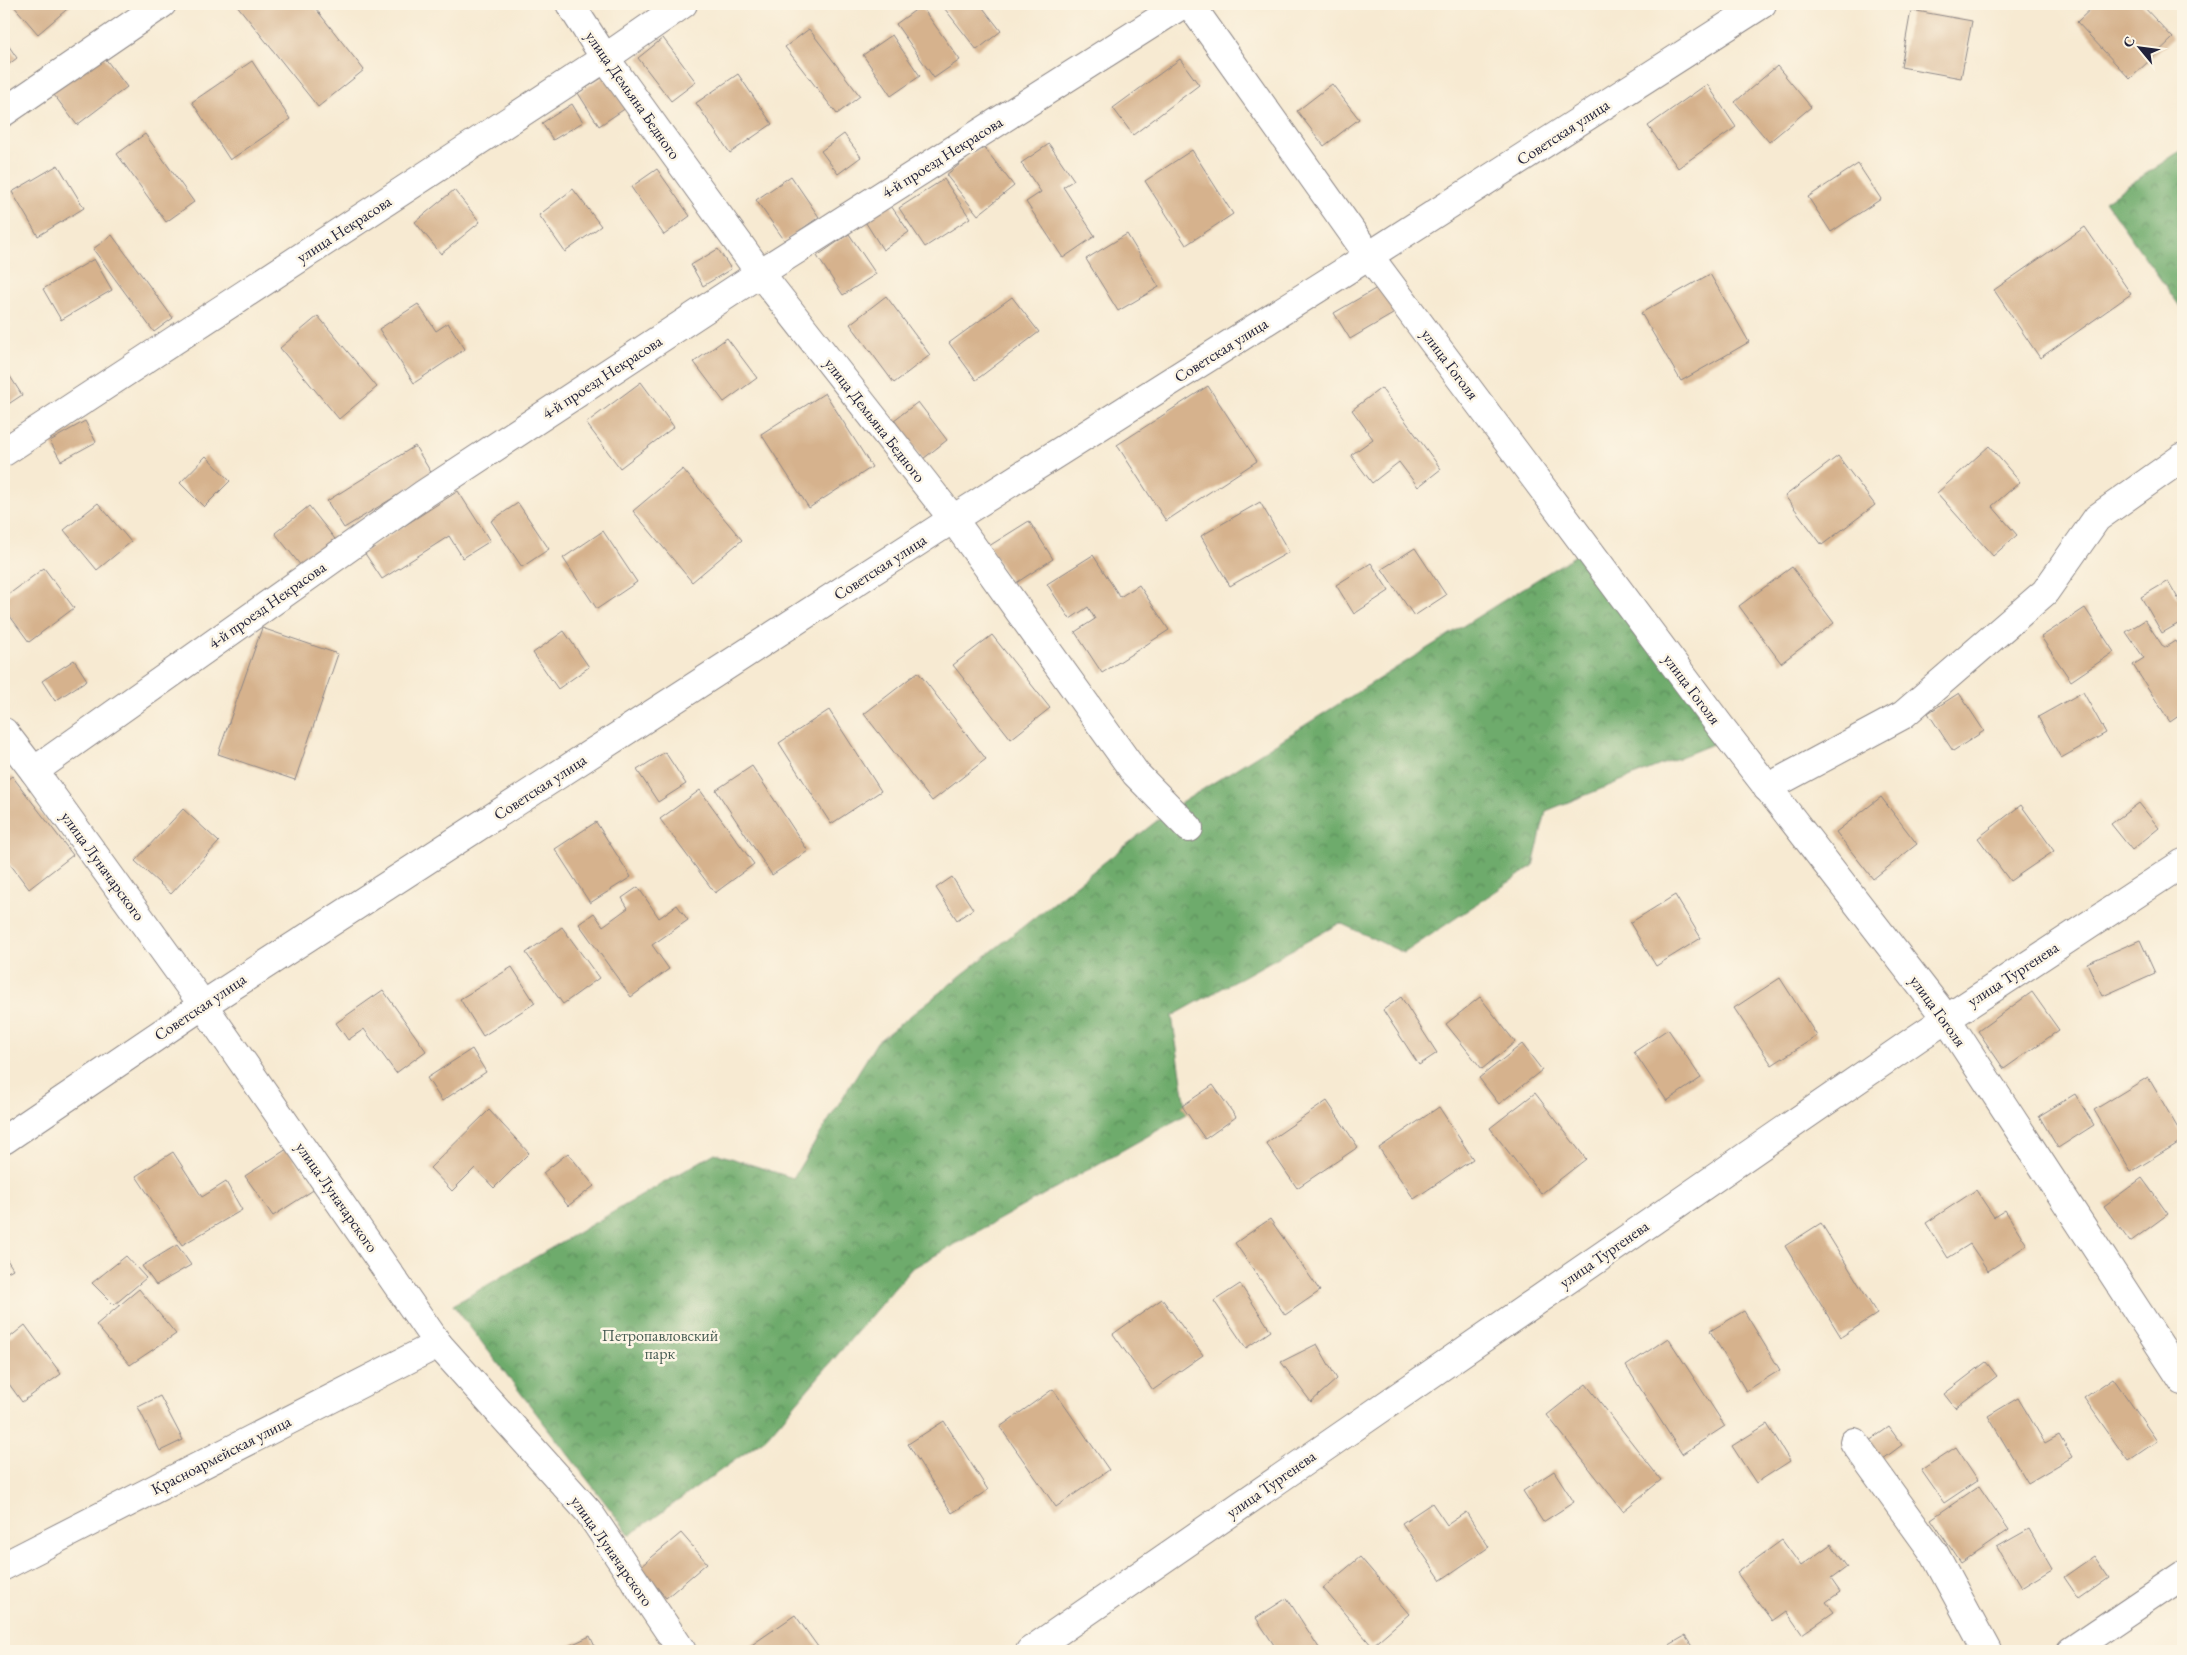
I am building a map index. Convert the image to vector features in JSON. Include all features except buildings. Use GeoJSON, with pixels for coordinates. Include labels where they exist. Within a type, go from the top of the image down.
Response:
{"type":"FeatureCollection","features":[{"type":"Feature","properties":{"kind":"street"},"geometry":{"type":"LineString","coordinates":[[4,112],[162,4]]}},
{"type":"Feature","properties":{"kind":"street","name":"улица Демьяна Бедного"},"geometry":{"type":"LineString","coordinates":[[570,4],[605,58],[760,273],[953,519],[1136,774],[1189,828]]}},
{"type":"Feature","properties":{"kind":"street","name":"улица Некрасова"},"geometry":{"type":"LineString","coordinates":[[4,452],[605,58],[683,4]]}},
{"type":"Feature","properties":{"kind":"street","name":"4-й проезд Некрасова"},"geometry":{"type":"LineString","coordinates":[[34,771],[424,494],[760,273],[1183,4]]}},
{"type":"Feature","properties":{"kind":"street","name":"улица Гоголя"},"geometry":{"type":"LineString","coordinates":[[1190,4],[1370,256],[1767,788],[1946,1018],[2183,1381]]}},
{"type":"Feature","properties":{"kind":"street","name":"Советская улица"},"geometry":{"type":"LineString","coordinates":[[4,1140],[203,1005],[953,519],[1370,256],[1762,4]]}},
{"type":"Feature","properties":{"kind":"street"},"geometry":{"type":"LineString","coordinates":[[1767,788],[1903,715],[2045,592],[2097,518],[2183,457]]}},
{"type":"Feature","properties":{"kind":"street","name":"улица Луначарского"},"geometry":{"type":"LineString","coordinates":[[4,732],[203,1005],[438,1344],[588,1511],[682,1651]]}},
{"type":"Feature","properties":{"kind":"street","name":"улица Тургенева"},"geometry":{"type":"LineString","coordinates":[[1030,1651],[1946,1018],[2183,863]]}},
{"type":"Feature","properties":{"kind":"street","name":"Красноармейская улица"},"geometry":{"type":"LineString","coordinates":[[4,1566],[438,1344]]}},
{"type":"Feature","properties":{"kind":"street"},"geometry":{"type":"LineString","coordinates":[[1854,1442],[1934,1554],[1987,1651]]}},
{"type":"Feature","properties":{"kind":"street"},"geometry":{"type":"LineString","coordinates":[[2071,1651],[2183,1575]]}},
{"type":"Feature","properties":{"kind":"green space"},"geometry":{"type":"Polygon","coordinates":[[[2183,149],[2183,311],[2105,201],[2183,149]]]}},
{"type":"Feature","properties":{"kind":"green space","name":"Петропавловский парк"},"geometry":{"type":"Polygon","coordinates":[[[1584,550],[1723,740],[1546,811],[1533,866],[1404,953],[1340,923],[1172,1016],[1187,1114],[911,1269],[766,1438],[630,1535],[453,1305],[715,1153],[793,1178],[877,1042],[1173,808],[1584,550]]]}}]}
